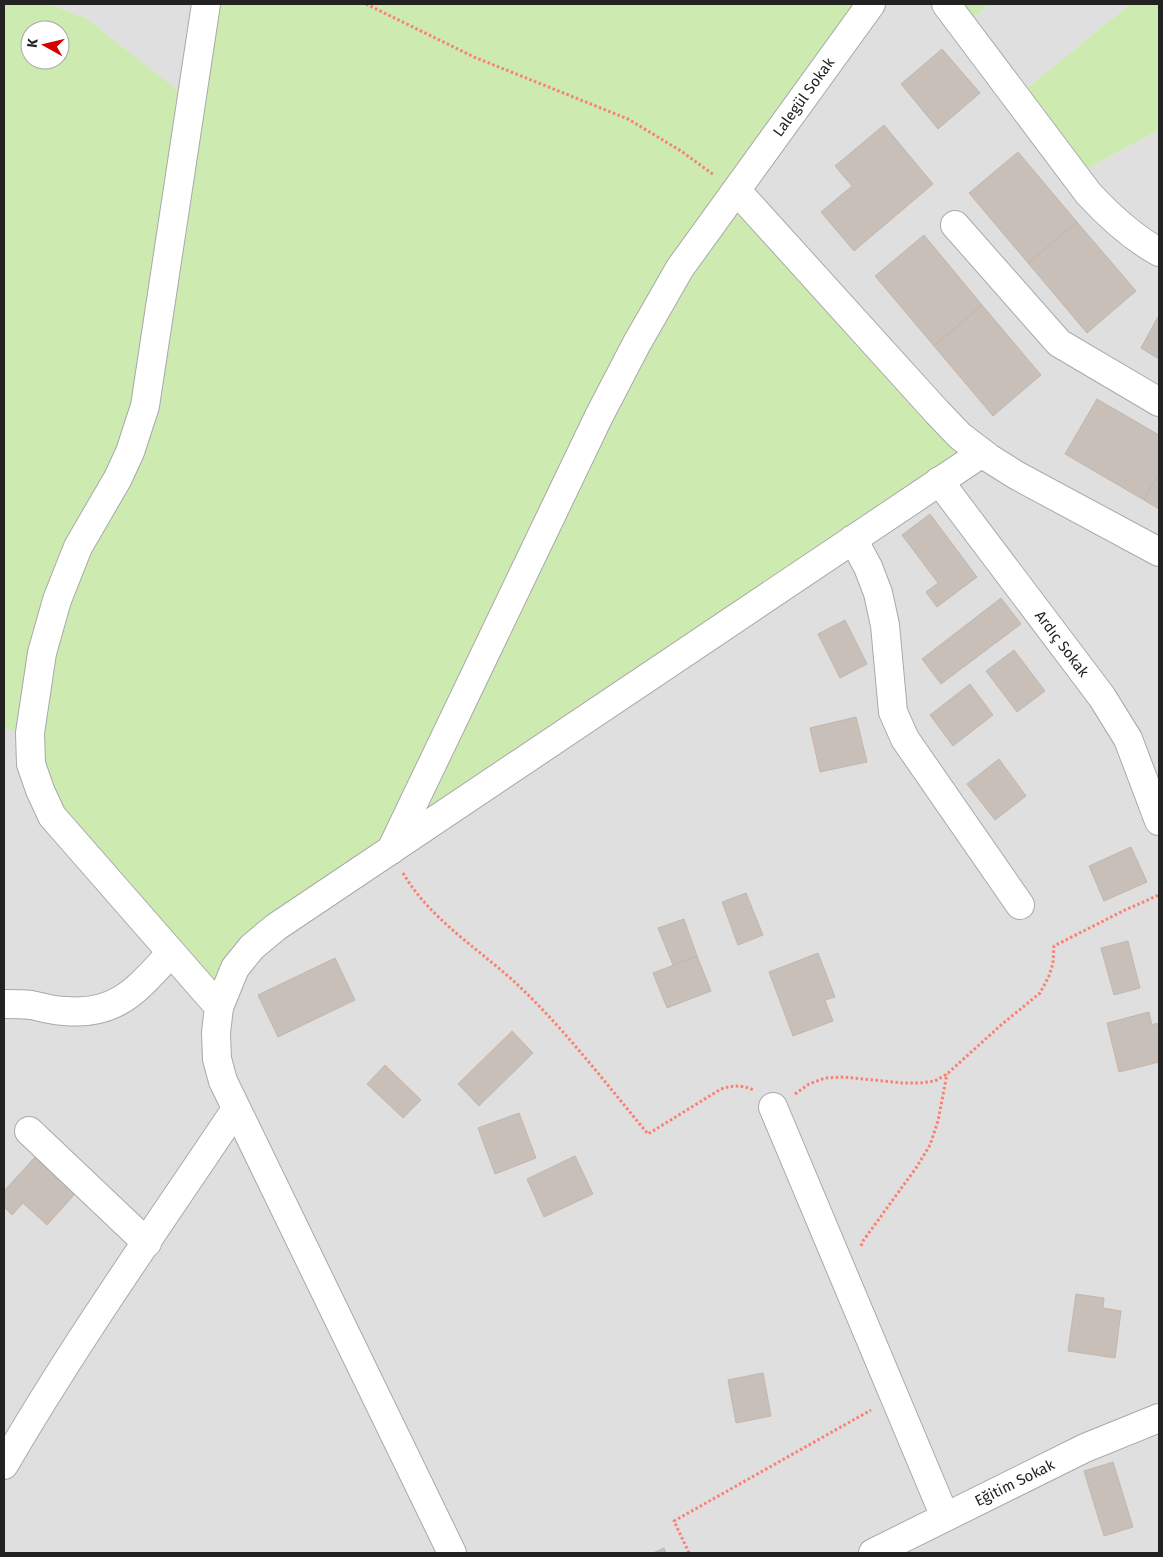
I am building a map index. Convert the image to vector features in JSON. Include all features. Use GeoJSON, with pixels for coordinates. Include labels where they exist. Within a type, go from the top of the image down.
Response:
{"type":"FeatureCollection","features":[{"type":"Feature","properties":{"kind":"street"},"geometry":{"type":"LineString","coordinates":[[206,4],[145,406],[130,452],[118,478],[78,547],[57,600],[42,653],[30,732],[31,764],[52,816],[219,1007]]}},
{"type":"Feature","properties":{"kind":"street","name":"Lalegül Sokak"},"geometry":{"type":"LineString","coordinates":[[390,850],[594,425],[637,343],[680,268],[871,4]]}},
{"type":"Feature","properties":{"kind":"street"},"geometry":{"type":"LineString","coordinates":[[946,4],[1088,193],[1124,228],[1159,252]]}},
{"type":"Feature","properties":{"kind":"street"},"geometry":{"type":"LineString","coordinates":[[737,191],[960,436],[1016,475],[1159,552]]}},
{"type":"Feature","properties":{"kind":"street"},"geometry":{"type":"LineString","coordinates":[[955,225],[1059,343],[1159,402]]}},
{"type":"Feature","properties":{"kind":"street"},"geometry":{"type":"LineString","coordinates":[[452,1553],[223,1081],[217,1060],[216,1033],[219,1007],[236,968],[252,947],[276,927],[982,453]]}},
{"type":"Feature","properties":{"kind":"street","name":"Ardıç Sokak"},"geometry":{"type":"LineString","coordinates":[[939,481],[1102,697],[1128,739],[1159,821]]}},
{"type":"Feature","properties":{"kind":"street"},"geometry":{"type":"LineString","coordinates":[[852,540],[868,567],[878,593],[884,625],[893,712],[905,739],[1020,905]]}},
{"type":"Feature","properties":{"kind":"street"},"geometry":{"type":"LineString","coordinates":[[4,1004],[29,1005],[64,1012],[88,1012],[108,1007],[136,990],[171,953]]}},
{"type":"Feature","properties":{"kind":"street"},"geometry":{"type":"LineString","coordinates":[[773,1107],[946,1517]]}},
{"type":"Feature","properties":{"kind":"street"},"geometry":{"type":"LineString","coordinates":[[4,1465],[26,1426],[85,1335],[236,1109]]}},
{"type":"Feature","properties":{"kind":"street"},"geometry":{"type":"LineString","coordinates":[[28,1130],[147,1243]]}},
{"type":"Feature","properties":{"kind":"street","name":"Eğitim Sokak"},"geometry":{"type":"LineString","coordinates":[[873,1553],[1086,1448],[1159,1418]]}},
{"type":"Feature","properties":{"kind":"path"},"geometry":{"type":"LineString","coordinates":[[366,4],[474,56],[628,119],[681,150],[737,191]]}},
{"type":"Feature","properties":{"kind":"path"},"geometry":{"type":"LineString","coordinates":[[390,850],[410,884],[433,911],[534,1001],[561,1030],[648,1134],[721,1089],[734,1085],[746,1087],[760,1094],[773,1107],[809,1084],[825,1078],[844,1076],[902,1083],[935,1081],[947,1074],[994,1031],[1040,993],[1053,963],[1054,946],[1159,895]]}},
{"type":"Feature","properties":{"kind":"path"},"geometry":{"type":"LineString","coordinates":[[847,1281],[863,1241],[916,1168],[930,1145],[938,1121],[947,1074]]}},
{"type":"Feature","properties":{"kind":"path"},"geometry":{"type":"LineString","coordinates":[[690,1553],[674,1521],[895,1396]]}},
{"type":"Feature","properties":{"kind":"shaded area"},"geometry":{"type":"Polygon","coordinates":[[[49,4],[206,4],[191,102],[86,18],[49,4]]]}},
{"type":"Feature","properties":{"kind":"shaded area"},"geometry":{"type":"Polygon","coordinates":[[[871,4],[946,4],[963,26],[990,4],[1130,4],[1016,97],[1075,175],[1159,130],[1159,1553],[4,1553],[4,729],[30,733],[737,191],[871,4]]]}},
{"type":"Feature","properties":{"kind":"green space"},"geometry":{"type":"Polygon","coordinates":[[[4,4],[49,4],[86,18],[191,101],[206,4],[871,4],[737,191],[982,453],[276,927],[219,1007],[52,816],[30,733],[4,729],[4,4]]]}},
{"type":"Feature","properties":{"kind":"green space"},"geometry":{"type":"Polygon","coordinates":[[[946,4],[990,4],[963,26],[946,4]]]}},
{"type":"Feature","properties":{"kind":"green space"},"geometry":{"type":"Polygon","coordinates":[[[1130,4],[1159,4],[1159,130],[1075,175],[1016,97],[1130,4]]]}},
{"type":"Feature","properties":{"kind":"building"},"geometry":{"type":"Polygon","coordinates":[[[942,49],[980,93],[938,129],[901,84],[942,49]]]}},
{"type":"Feature","properties":{"kind":"building"},"geometry":{"type":"Polygon","coordinates":[[[884,125],[933,184],[854,251],[821,212],[852,186],[835,166],[884,125]]]}},
{"type":"Feature","properties":{"kind":"building"},"geometry":{"type":"Polygon","coordinates":[[[1018,152],[1077,222],[1028,263],[969,193],[1018,152]]]}},
{"type":"Feature","properties":{"kind":"building"},"geometry":{"type":"Polygon","coordinates":[[[1077,222],[1136,291],[1087,333],[1028,263],[1077,222]]]}},
{"type":"Feature","properties":{"kind":"building"},"geometry":{"type":"Polygon","coordinates":[[[924,235],[982,305],[934,346],[875,276],[924,235]]]}},
{"type":"Feature","properties":{"kind":"building"},"geometry":{"type":"Polygon","coordinates":[[[982,305],[1041,375],[993,416],[934,346],[982,305]]]}},
{"type":"Feature","properties":{"kind":"building"},"geometry":{"type":"Polygon","coordinates":[[[1159,315],[1159,359],[1141,348],[1159,315]]]}},
{"type":"Feature","properties":{"kind":"building"},"geometry":{"type":"Polygon","coordinates":[[[1097,399],[1159,435],[1159,473],[1144,500],[1065,454],[1097,399]]]}},
{"type":"Feature","properties":{"kind":"building"},"geometry":{"type":"Polygon","coordinates":[[[1159,473],[1159,509],[1144,500],[1159,473]]]}},
{"type":"Feature","properties":{"kind":"building"},"geometry":{"type":"Polygon","coordinates":[[[930,514],[977,577],[937,607],[926,592],[938,583],[902,535],[930,514]]]}},
{"type":"Feature","properties":{"kind":"building"},"geometry":{"type":"Polygon","coordinates":[[[1001,598],[1021,624],[941,684],[922,659],[1001,598]]]}},
{"type":"Feature","properties":{"kind":"building"},"geometry":{"type":"Polygon","coordinates":[[[845,620],[867,664],[840,678],[818,634],[845,620]]]}},
{"type":"Feature","properties":{"kind":"building"},"geometry":{"type":"Polygon","coordinates":[[[1014,650],[1045,691],[1017,712],[986,671],[1014,650]]]}},
{"type":"Feature","properties":{"kind":"building"},"geometry":{"type":"Polygon","coordinates":[[[970,684],[993,715],[953,746],[930,715],[970,684]]]}},
{"type":"Feature","properties":{"kind":"building"},"geometry":{"type":"Polygon","coordinates":[[[856,717],[867,762],[820,772],[810,728],[856,717]]]}},
{"type":"Feature","properties":{"kind":"building"},"geometry":{"type":"Polygon","coordinates":[[[999,759],[1026,796],[995,820],[967,784],[999,759]]]}},
{"type":"Feature","properties":{"kind":"building"},"geometry":{"type":"Polygon","coordinates":[[[1131,847],[1147,882],[1104,901],[1089,866],[1131,847]]]}},
{"type":"Feature","properties":{"kind":"building"},"geometry":{"type":"Polygon","coordinates":[[[746,893],[763,935],[738,945],[722,902],[746,893]]]}},
{"type":"Feature","properties":{"kind":"building"},"geometry":{"type":"Polygon","coordinates":[[[684,919],[697,956],[673,965],[658,928],[684,919]]]}},
{"type":"Feature","properties":{"kind":"building"},"geometry":{"type":"Polygon","coordinates":[[[1128,941],[1140,988],[1114,995],[1101,948],[1128,941]]]}},
{"type":"Feature","properties":{"kind":"building"},"geometry":{"type":"Polygon","coordinates":[[[818,953],[835,997],[825,1000],[833,1021],[793,1036],[769,972],[818,953]]]}},
{"type":"Feature","properties":{"kind":"building"},"geometry":{"type":"Polygon","coordinates":[[[697,956],[711,991],[667,1008],[653,973],[697,956]]]}},
{"type":"Feature","properties":{"kind":"building"},"geometry":{"type":"Polygon","coordinates":[[[335,958],[355,1000],[278,1037],[258,995],[335,958]]]}},
{"type":"Feature","properties":{"kind":"building"},"geometry":{"type":"Polygon","coordinates":[[[1149,1012],[1152,1025],[1157,1023],[1159,1031],[1159,1062],[1119,1072],[1107,1023],[1149,1012]]]}},
{"type":"Feature","properties":{"kind":"building"},"geometry":{"type":"Polygon","coordinates":[[[512,1031],[533,1053],[479,1106],[458,1084],[512,1031]]]}},
{"type":"Feature","properties":{"kind":"building"},"geometry":{"type":"Polygon","coordinates":[[[385,1065],[421,1100],[403,1118],[367,1084],[385,1065]]]}},
{"type":"Feature","properties":{"kind":"building"},"geometry":{"type":"Polygon","coordinates":[[[519,1113],[536,1158],[495,1174],[478,1128],[519,1113]]]}},
{"type":"Feature","properties":{"kind":"building"},"geometry":{"type":"Polygon","coordinates":[[[575,1156],[593,1194],[544,1217],[527,1179],[575,1156]]]}},
{"type":"Feature","properties":{"kind":"building"},"geometry":{"type":"Polygon","coordinates":[[[35,1157],[75,1194],[47,1225],[23,1203],[12,1215],[4,1207],[4,1191],[35,1157]]]}},
{"type":"Feature","properties":{"kind":"building"},"geometry":{"type":"Polygon","coordinates":[[[1076,1294],[1104,1298],[1103,1308],[1121,1311],[1115,1358],[1068,1351],[1076,1294]]]}},
{"type":"Feature","properties":{"kind":"building"},"geometry":{"type":"Polygon","coordinates":[[[763,1373],[771,1416],[736,1423],[728,1380],[763,1373]]]}},
{"type":"Feature","properties":{"kind":"building"},"geometry":{"type":"Polygon","coordinates":[[[1113,1462],[1133,1527],[1104,1536],[1084,1471],[1113,1462]]]}},
{"type":"Feature","properties":{"kind":"building"},"geometry":{"type":"Polygon","coordinates":[[[664,1548],[666,1553],[653,1553],[664,1548]]]}}]}
